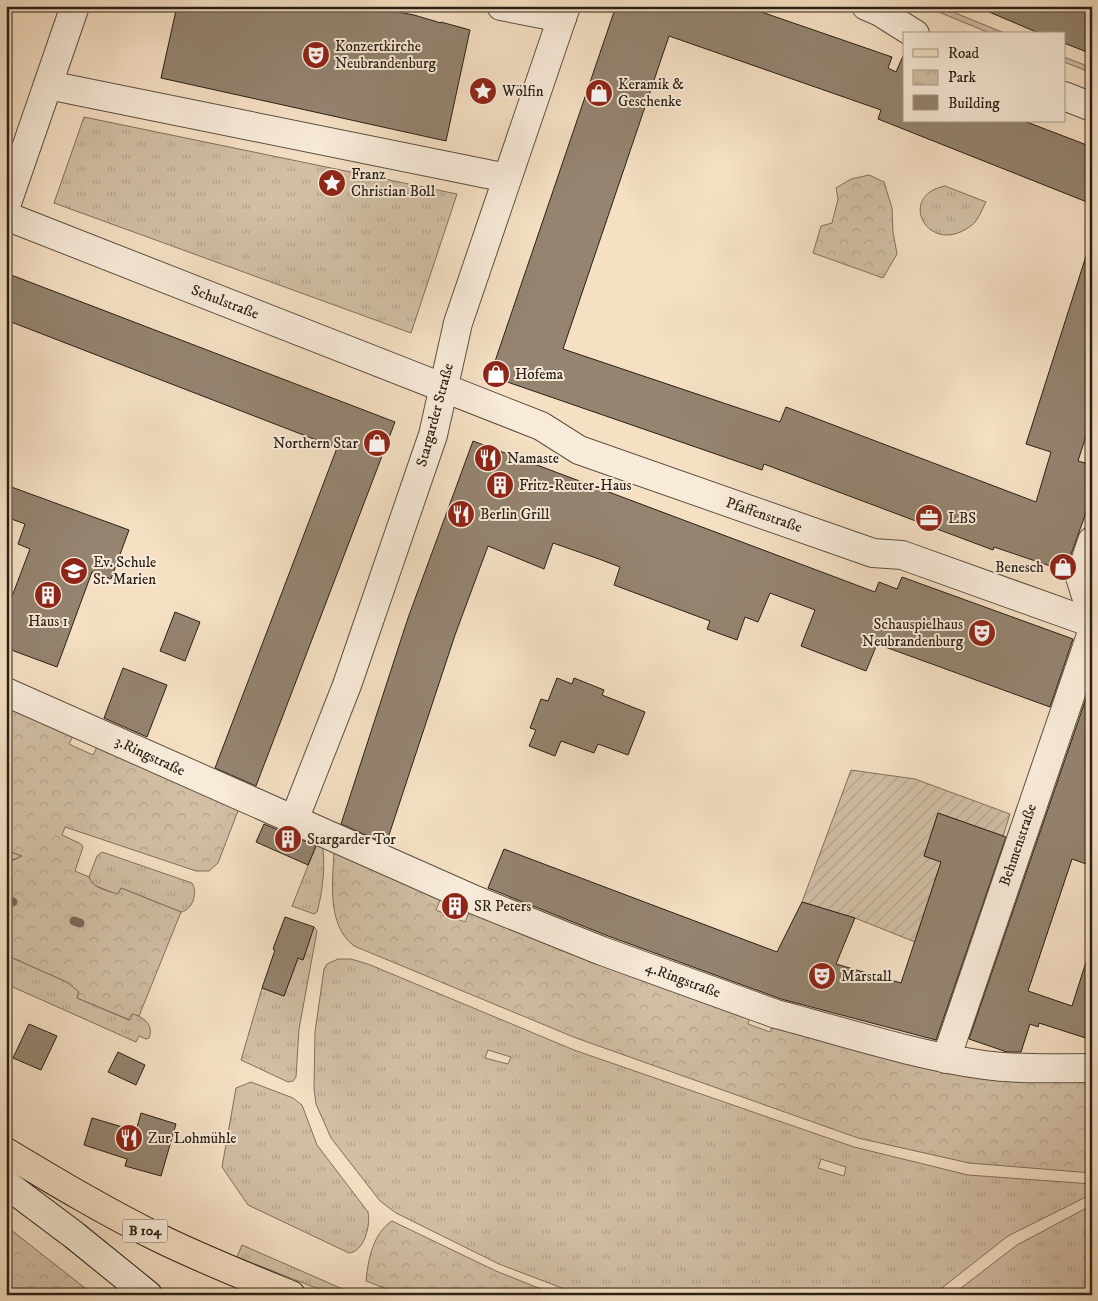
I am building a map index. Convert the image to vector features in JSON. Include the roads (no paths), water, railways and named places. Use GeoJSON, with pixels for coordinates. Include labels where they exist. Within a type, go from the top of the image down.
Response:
{"type":"FeatureCollection","features":[{"type":"Feature","properties":{"kind":"main road","name":"B 104"},"geometry":{"type":"LineString","coordinates":[[6,1152],[91,1202],[159,1238],[291,1295]]}},
{"type":"Feature","properties":{"kind":"street"},"geometry":{"type":"LineString","coordinates":[[6,206],[75,6]]}},
{"type":"Feature","properties":{"kind":"street"},"geometry":{"type":"LineString","coordinates":[[500,6],[564,12]]}},
{"type":"Feature","properties":{"kind":"street"},"geometry":{"type":"LineString","coordinates":[[866,6],[880,12],[912,32]]}},
{"type":"Feature","properties":{"kind":"street","name":"Stargarder Straße"},"geometry":{"type":"LineString","coordinates":[[294,820],[344,694],[433,435],[458,323],[564,12]]}},
{"type":"Feature","properties":{"kind":"street"},"geometry":{"type":"LineString","coordinates":[[48,85],[507,178]]}},
{"type":"Feature","properties":{"kind":"street"},"geometry":{"type":"LineString","coordinates":[[1066,97],[1092,107]]}},
{"type":"Feature","properties":{"kind":"street","name":"Schulstraße"},"geometry":{"type":"LineString","coordinates":[[6,216],[443,388]]}},
{"type":"Feature","properties":{"kind":"street","name":"Pfaffenstraße"},"geometry":{"type":"LineString","coordinates":[[443,388],[540,426],[588,453],[873,553],[902,555],[1092,623]]}},
{"type":"Feature","properties":{"kind":"street"},"geometry":{"type":"LineString","coordinates":[[1092,540],[1080,578],[1088,589],[1092,615]]}},
{"type":"Feature","properties":{"kind":"street","name":"Behmenstraße"},"geometry":{"type":"LineString","coordinates":[[946,1059],[1092,632]]}},
{"type":"Feature","properties":{"kind":"street","name":"3.Ringstraße"},"geometry":{"type":"LineString","coordinates":[[6,692],[294,820]]}},
{"type":"Feature","properties":{"kind":"street","name":"4.Ringstraße"},"geometry":{"type":"LineString","coordinates":[[294,820],[475,900],[602,951],[776,1014],[946,1059],[986,1066],[1032,1069],[1092,1068]]}},
{"type":"Feature","properties":{"kind":"street"},"geometry":{"type":"LineString","coordinates":[[6,1184],[74,1235],[148,1295]]}},
{"type":"Feature","properties":{"kind":"waterway"},"geometry":{"type":"LineString","coordinates":[[6,901],[13,902]]}},
{"type":"Feature","properties":{"kind":"waterway"},"geometry":{"type":"LineString","coordinates":[[74,921],[80,923]]}},
{"type":"Feature","properties":{"kind":"place","name":"Konzertkirche Neubrandenburg"},"geometry":{"type":"Point","coordinates":[316,55]}},
{"type":"Feature","properties":{"kind":"place","name":"Wölfin"},"geometry":{"type":"Point","coordinates":[483,91]}},
{"type":"Feature","properties":{"kind":"place","name":"Keramik & Geschenke"},"geometry":{"type":"Point","coordinates":[599,93]}},
{"type":"Feature","properties":{"kind":"place","name":"Franz Christian Boll"},"geometry":{"type":"Point","coordinates":[332,183]}},
{"type":"Feature","properties":{"kind":"place","name":"Hofema"},"geometry":{"type":"Point","coordinates":[496,374]}},
{"type":"Feature","properties":{"kind":"place","name":"Northern Star"},"geometry":{"type":"Point","coordinates":[377,443]}},
{"type":"Feature","properties":{"kind":"place","name":"Namaste"},"geometry":{"type":"Point","coordinates":[488,458]}},
{"type":"Feature","properties":{"kind":"place","name":"Fritz-Reuter-Haus"},"geometry":{"type":"Point","coordinates":[500,485]}},
{"type":"Feature","properties":{"kind":"place","name":"Berlin Grill"},"geometry":{"type":"Point","coordinates":[461,514]}},
{"type":"Feature","properties":{"kind":"place","name":"LBS"},"geometry":{"type":"Point","coordinates":[929,518]}},
{"type":"Feature","properties":{"kind":"place","name":"Benesch"},"geometry":{"type":"Point","coordinates":[1063,567]}},
{"type":"Feature","properties":{"kind":"place","name":"Ev. Schule St. Marien"},"geometry":{"type":"Point","coordinates":[74,571]}},
{"type":"Feature","properties":{"kind":"place","name":"Haus 1"},"geometry":{"type":"Point","coordinates":[48,595]}},
{"type":"Feature","properties":{"kind":"place","name":"Schauspielhaus Neubrandenburg"},"geometry":{"type":"Point","coordinates":[982,633]}},
{"type":"Feature","properties":{"kind":"place","name":"Stargarder Tor"},"geometry":{"type":"Point","coordinates":[288,839]}},
{"type":"Feature","properties":{"kind":"place","name":"SR Peters"},"geometry":{"type":"Point","coordinates":[455,906]}},
{"type":"Feature","properties":{"kind":"place","name":"Marstall"},"geometry":{"type":"Point","coordinates":[822,976]}},
{"type":"Feature","properties":{"kind":"place","name":"Zur Lohmühle"},"geometry":{"type":"Point","coordinates":[129,1138]}}]}
